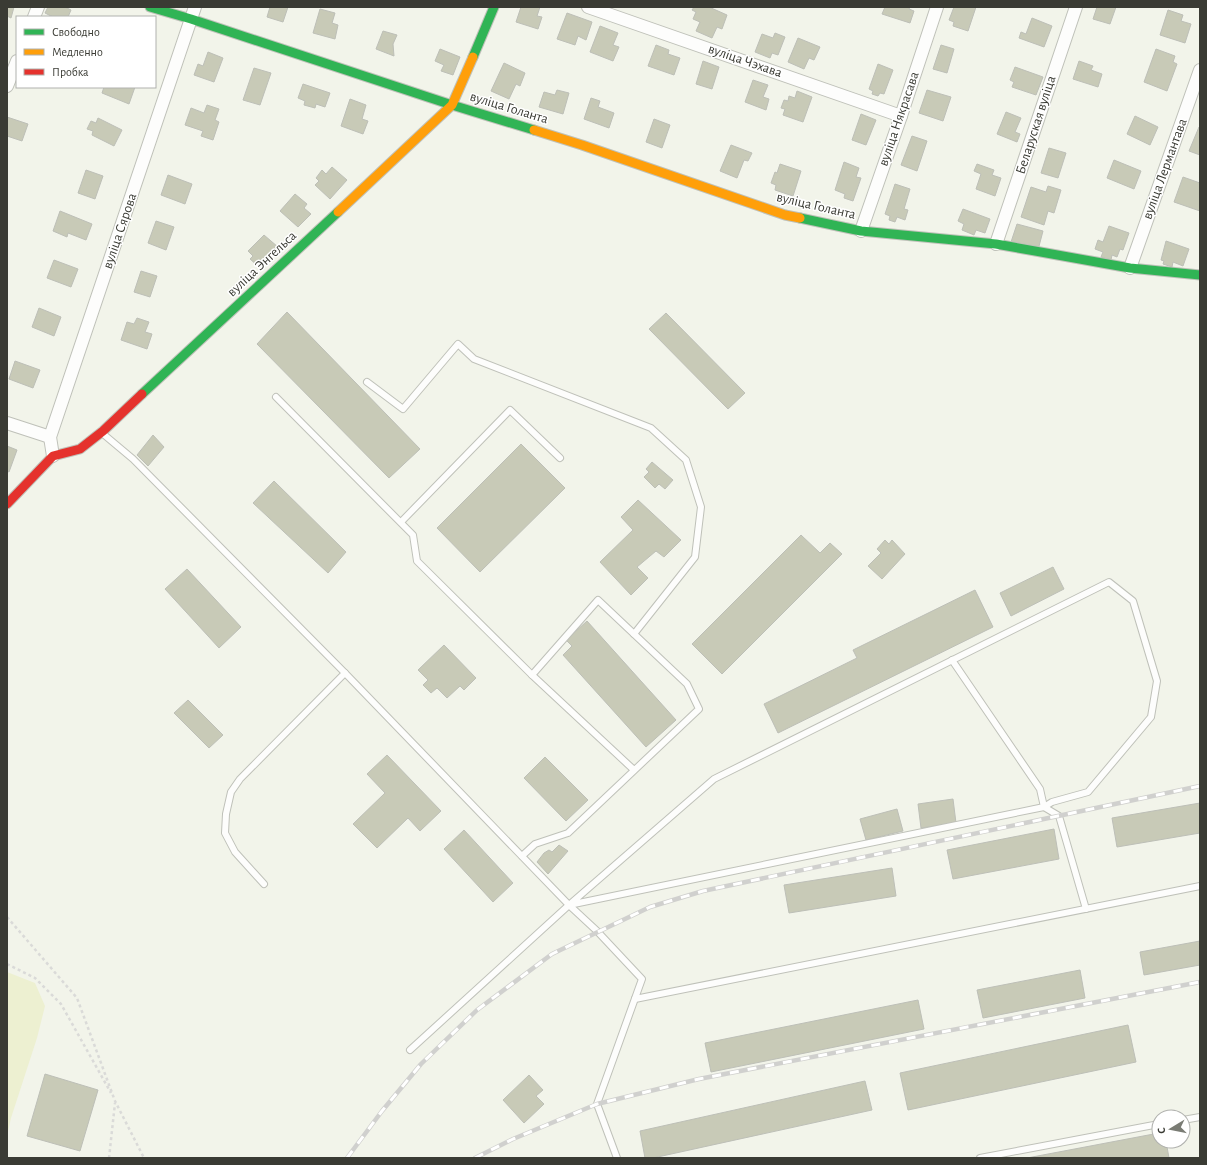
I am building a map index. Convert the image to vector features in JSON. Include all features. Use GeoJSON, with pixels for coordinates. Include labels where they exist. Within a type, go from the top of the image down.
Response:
{"type":"FeatureCollection","features":[{"type":"Feature","properties":{"kind":"street","name":"вуліца Голанта"},"geometry":{"type":"LineString","coordinates":[[150,7],[191,19],[452,105],[582,145],[785,215],[861,231],[996,244],[1130,268],[1200,275]]}},
{"type":"Feature","properties":{"kind":"street","name":"вуліца Сярова"},"geometry":{"type":"LineString","coordinates":[[50,437],[195,7]]}},
{"type":"Feature","properties":{"kind":"street","name":"вуліца Энгельса"},"geometry":{"type":"LineString","coordinates":[[54,456],[80,449],[101,432],[452,105],[494,7]]}},
{"type":"Feature","properties":{"kind":"street","name":"вуліца Чэхава"},"geometry":{"type":"LineString","coordinates":[[588,7],[901,116]]}},
{"type":"Feature","properties":{"kind":"street","name":"вуліца Някрасава"},"geometry":{"type":"LineString","coordinates":[[861,231],[937,7]]}},
{"type":"Feature","properties":{"kind":"street","name":"Беларуская вуліца"},"geometry":{"type":"LineString","coordinates":[[996,244],[1076,7]]}},
{"type":"Feature","properties":{"kind":"street"},"geometry":{"type":"LineString","coordinates":[[7,86],[16,64]]}},
{"type":"Feature","properties":{"kind":"street","name":"вуліца Лермантава"},"geometry":{"type":"LineString","coordinates":[[1130,268],[1200,70]]}},
{"type":"Feature","properties":{"kind":"street"},"geometry":{"type":"LineString","coordinates":[[7,423],[50,437],[54,456],[7,504]]}},
{"type":"Feature","properties":{"kind":"lane"},"geometry":{"type":"LineString","coordinates":[[367,382],[403,409],[458,344],[474,359],[651,428],[686,460],[701,507],[695,557],[634,634]]}},
{"type":"Feature","properties":{"kind":"lane"},"geometry":{"type":"LineString","coordinates":[[276,397],[414,535],[417,561],[532,675],[634,770]]}},
{"type":"Feature","properties":{"kind":"lane"},"geometry":{"type":"LineString","coordinates":[[401,522],[510,410],[560,458]]}},
{"type":"Feature","properties":{"kind":"lane"},"geometry":{"type":"LineString","coordinates":[[101,432],[133,459],[345,673],[642,979],[597,1104],[617,1158]]}},
{"type":"Feature","properties":{"kind":"lane"},"geometry":{"type":"LineString","coordinates":[[410,1050],[569,905],[714,779],[1110,582],[1133,601],[1157,681],[1152,717],[1088,792],[1052,802],[1044,807],[569,905]]}},
{"type":"Feature","properties":{"kind":"lane"},"geometry":{"type":"LineString","coordinates":[[522,856],[535,844],[568,833],[699,709],[687,684],[598,600],[532,675]]}},
{"type":"Feature","properties":{"kind":"lane"},"geometry":{"type":"LineString","coordinates":[[952,660],[1040,789],[1044,807],[1059,816],[1086,909]]}},
{"type":"Feature","properties":{"kind":"lane"},"geometry":{"type":"LineString","coordinates":[[264,884],[235,852],[225,833],[226,814],[231,792],[240,779],[345,673]]}},
{"type":"Feature","properties":{"kind":"lane"},"geometry":{"type":"LineString","coordinates":[[635,999],[1200,886]]}},
{"type":"Feature","properties":{"kind":"lane"},"geometry":{"type":"LineString","coordinates":[[980,1158],[1151,1126]]}},
{"type":"Feature","properties":{"kind":"path"},"geometry":{"type":"LineString","coordinates":[[7,917],[77,998],[116,1101],[109,1158]]}},
{"type":"Feature","properties":{"kind":"path"},"geometry":{"type":"LineString","coordinates":[[7,964],[35,978],[61,1004],[116,1101],[144,1158]]}},
{"type":"Feature","properties":{"kind":"green space"},"geometry":{"type":"Polygon","coordinates":[[[7,972],[35,983],[45,1006],[37,1038],[11,1118],[7,1136],[7,972]]]}},
{"type":"Feature","properties":{"kind":"building"},"geometry":{"type":"Polygon","coordinates":[[[7,7],[14,7],[11,18],[7,16],[7,7]]]}},
{"type":"Feature","properties":{"kind":"building"},"geometry":{"type":"Polygon","coordinates":[[[48,7],[65,7],[71,10],[68,16],[51,16],[45,13],[48,7]]]}},
{"type":"Feature","properties":{"kind":"building"},"geometry":{"type":"Polygon","coordinates":[[[270,7],[288,7],[283,22],[267,17],[270,7]]]}},
{"type":"Feature","properties":{"kind":"building"},"geometry":{"type":"Polygon","coordinates":[[[521,7],[540,7],[537,16],[542,17],[538,29],[516,22],[521,7]]]}},
{"type":"Feature","properties":{"kind":"building"},"geometry":{"type":"Polygon","coordinates":[[[694,7],[709,7],[727,15],[722,29],[717,27],[712,38],[696,31],[700,22],[693,19],[696,12],[692,10],[694,7]]]}},
{"type":"Feature","properties":{"kind":"building"},"geometry":{"type":"Polygon","coordinates":[[[885,7],[910,7],[909,9],[914,11],[910,23],[882,14],[885,7]]]}},
{"type":"Feature","properties":{"kind":"building"},"geometry":{"type":"Polygon","coordinates":[[[954,7],[976,7],[968,31],[953,26],[954,22],[949,20],[954,7]]]}},
{"type":"Feature","properties":{"kind":"building"},"geometry":{"type":"Polygon","coordinates":[[[1097,7],[1116,7],[1110,24],[1093,19],[1097,7]]]}},
{"type":"Feature","properties":{"kind":"building"},"geometry":{"type":"Polygon","coordinates":[[[320,9],[335,13],[332,23],[338,25],[335,39],[313,33],[320,9]]]}},
{"type":"Feature","properties":{"kind":"building"},"geometry":{"type":"Polygon","coordinates":[[[1168,10],[1183,15],[1181,21],[1191,24],[1185,43],[1160,35],[1168,10]]]}},
{"type":"Feature","properties":{"kind":"building"},"geometry":{"type":"Polygon","coordinates":[[[567,13],[592,22],[586,40],[578,36],[575,45],[557,39],[567,13]]]}},
{"type":"Feature","properties":{"kind":"building"},"geometry":{"type":"Polygon","coordinates":[[[1032,18],[1052,26],[1044,47],[1019,38],[1021,32],[1026,34],[1032,18]]]}},
{"type":"Feature","properties":{"kind":"building"},"geometry":{"type":"Polygon","coordinates":[[[600,26],[618,33],[613,45],[619,47],[613,61],[590,52],[600,26]]]}},
{"type":"Feature","properties":{"kind":"building"},"geometry":{"type":"Polygon","coordinates":[[[383,31],[397,35],[393,44],[394,56],[376,49],[383,31]]]}},
{"type":"Feature","properties":{"kind":"building"},"geometry":{"type":"Polygon","coordinates":[[[775,33],[785,37],[778,55],[772,53],[770,58],[755,52],[762,34],[773,38],[775,33]]]}},
{"type":"Feature","properties":{"kind":"building"},"geometry":{"type":"Polygon","coordinates":[[[798,38],[820,47],[814,60],[809,58],[804,69],[788,62],[798,38]]]}},
{"type":"Feature","properties":{"kind":"building"},"geometry":{"type":"Polygon","coordinates":[[[656,45],[669,50],[668,54],[680,58],[674,75],[648,66],[656,45]]]}},
{"type":"Feature","properties":{"kind":"building"},"geometry":{"type":"Polygon","coordinates":[[[941,45],[954,49],[947,73],[933,69],[941,45]]]}},
{"type":"Feature","properties":{"kind":"building"},"geometry":{"type":"Polygon","coordinates":[[[440,49],[460,57],[453,75],[441,71],[444,65],[435,61],[440,49]]]}},
{"type":"Feature","properties":{"kind":"building"},"geometry":{"type":"Polygon","coordinates":[[[1156,49],[1175,56],[1173,62],[1177,64],[1167,91],[1144,82],[1156,49]]]}},
{"type":"Feature","properties":{"kind":"building"},"geometry":{"type":"Polygon","coordinates":[[[208,52],[223,58],[214,82],[194,75],[198,64],[203,66],[208,52]]]}},
{"type":"Feature","properties":{"kind":"building"},"geometry":{"type":"Polygon","coordinates":[[[703,61],[719,67],[712,89],[696,84],[703,61]]]}},
{"type":"Feature","properties":{"kind":"building"},"geometry":{"type":"Polygon","coordinates":[[[1079,61],[1093,66],[1091,70],[1102,74],[1098,87],[1073,79],[1079,61]]]}},
{"type":"Feature","properties":{"kind":"building"},"geometry":{"type":"Polygon","coordinates":[[[504,63],[525,73],[520,86],[516,84],[509,99],[491,91],[504,63]]]}},
{"type":"Feature","properties":{"kind":"building"},"geometry":{"type":"Polygon","coordinates":[[[878,64],[893,70],[884,94],[880,93],[878,96],[872,94],[873,91],[869,89],[878,64]]]}},
{"type":"Feature","properties":{"kind":"building"},"geometry":{"type":"Polygon","coordinates":[[[1015,67],[1043,77],[1036,95],[1012,87],[1014,82],[1010,80],[1015,67]]]}},
{"type":"Feature","properties":{"kind":"building"},"geometry":{"type":"Polygon","coordinates":[[[254,68],[271,73],[260,105],[243,100],[254,68]]]}},
{"type":"Feature","properties":{"kind":"building"},"geometry":{"type":"Polygon","coordinates":[[[753,80],[768,85],[763,97],[769,99],[766,110],[745,102],[753,80]]]}},
{"type":"Feature","properties":{"kind":"building"},"geometry":{"type":"Polygon","coordinates":[[[303,84],[330,93],[325,107],[316,104],[315,108],[304,105],[305,101],[298,98],[303,84]]]}},
{"type":"Feature","properties":{"kind":"building"},"geometry":{"type":"Polygon","coordinates":[[[104,88],[135,88],[129,104],[102,93],[104,88]]]}},
{"type":"Feature","properties":{"kind":"building"},"geometry":{"type":"Polygon","coordinates":[[[557,90],[569,93],[563,114],[539,107],[544,92],[555,95],[557,90]]]}},
{"type":"Feature","properties":{"kind":"building"},"geometry":{"type":"Polygon","coordinates":[[[927,90],[951,97],[943,121],[919,113],[927,90]]]}},
{"type":"Feature","properties":{"kind":"building"},"geometry":{"type":"Polygon","coordinates":[[[797,91],[812,97],[803,122],[783,115],[785,109],[781,108],[784,100],[788,101],[789,96],[795,98],[797,91]]]}},
{"type":"Feature","properties":{"kind":"building"},"geometry":{"type":"Polygon","coordinates":[[[591,98],[600,101],[598,107],[614,113],[609,128],[584,119],[591,98]]]}},
{"type":"Feature","properties":{"kind":"building"},"geometry":{"type":"Polygon","coordinates":[[[350,99],[366,105],[362,119],[368,121],[363,134],[341,126],[350,99]]]}},
{"type":"Feature","properties":{"kind":"building"},"geometry":{"type":"Polygon","coordinates":[[[207,105],[219,109],[215,120],[219,122],[213,140],[201,136],[203,131],[185,125],[191,108],[204,113],[207,105]]]}},
{"type":"Feature","properties":{"kind":"building"},"geometry":{"type":"Polygon","coordinates":[[[1006,112],[1021,118],[1015,132],[1020,134],[1017,142],[997,134],[1006,112]]]}},
{"type":"Feature","properties":{"kind":"building"},"geometry":{"type":"Polygon","coordinates":[[[861,114],[876,120],[866,145],[852,140],[861,114]]]}},
{"type":"Feature","properties":{"kind":"building"},"geometry":{"type":"Polygon","coordinates":[[[1135,116],[1158,127],[1150,145],[1127,134],[1135,116]]]}},
{"type":"Feature","properties":{"kind":"building"},"geometry":{"type":"Polygon","coordinates":[[[7,117],[28,124],[22,141],[7,136],[7,117]]]}},
{"type":"Feature","properties":{"kind":"building"},"geometry":{"type":"Polygon","coordinates":[[[98,118],[122,130],[114,146],[92,135],[93,131],[87,129],[91,121],[96,123],[98,118]]]}},
{"type":"Feature","properties":{"kind":"building"},"geometry":{"type":"Polygon","coordinates":[[[654,119],[670,125],[662,148],[646,142],[654,119]]]}},
{"type":"Feature","properties":{"kind":"building"},"geometry":{"type":"Polygon","coordinates":[[[1200,127],[1200,155],[1189,151],[1200,127]]]}},
{"type":"Feature","properties":{"kind":"building"},"geometry":{"type":"Polygon","coordinates":[[[912,136],[927,141],[917,171],[901,165],[912,136]]]}},
{"type":"Feature","properties":{"kind":"building"},"geometry":{"type":"Polygon","coordinates":[[[731,145],[752,153],[748,161],[744,160],[737,178],[720,171],[731,145]]]}},
{"type":"Feature","properties":{"kind":"building"},"geometry":{"type":"Polygon","coordinates":[[[1049,148],[1066,153],[1058,178],[1041,173],[1049,148]]]}},
{"type":"Feature","properties":{"kind":"building"},"geometry":{"type":"Polygon","coordinates":[[[1114,160],[1141,171],[1134,189],[1107,178],[1114,160]]]}},
{"type":"Feature","properties":{"kind":"building"},"geometry":{"type":"Polygon","coordinates":[[[844,162],[859,168],[856,177],[861,178],[853,201],[844,198],[845,194],[835,190],[844,162]]]}},
{"type":"Feature","properties":{"kind":"building"},"geometry":{"type":"Polygon","coordinates":[[[780,164],[801,171],[793,196],[775,190],[776,185],[771,183],[780,164]]]}},
{"type":"Feature","properties":{"kind":"building"},"geometry":{"type":"Polygon","coordinates":[[[977,164],[994,170],[992,175],[1001,178],[995,196],[976,189],[981,174],[974,171],[977,164]]]}},
{"type":"Feature","properties":{"kind":"building"},"geometry":{"type":"Polygon","coordinates":[[[332,167],[347,180],[330,199],[315,185],[319,181],[316,178],[322,170],[326,174],[332,167]]]}},
{"type":"Feature","properties":{"kind":"building"},"geometry":{"type":"Polygon","coordinates":[[[86,170],[103,176],[95,199],[78,193],[86,170]]]}},
{"type":"Feature","properties":{"kind":"building"},"geometry":{"type":"Polygon","coordinates":[[[168,175],[192,184],[185,204],[161,195],[168,175]]]}},
{"type":"Feature","properties":{"kind":"building"},"geometry":{"type":"Polygon","coordinates":[[[1183,177],[1200,183],[1200,211],[1174,202],[1183,177]]]}},
{"type":"Feature","properties":{"kind":"building"},"geometry":{"type":"Polygon","coordinates":[[[895,184],[910,189],[904,209],[908,210],[905,220],[897,217],[895,222],[889,220],[890,216],[885,214],[895,184]]]}},
{"type":"Feature","properties":{"kind":"building"},"geometry":{"type":"Polygon","coordinates":[[[1048,186],[1061,190],[1054,213],[1048,211],[1044,225],[1021,217],[1031,187],[1046,192],[1048,186]]]}},
{"type":"Feature","properties":{"kind":"building"},"geometry":{"type":"Polygon","coordinates":[[[295,194],[307,204],[304,208],[311,214],[298,227],[280,211],[295,194]]]}},
{"type":"Feature","properties":{"kind":"building"},"geometry":{"type":"Polygon","coordinates":[[[963,209],[990,219],[985,233],[976,230],[974,235],[962,230],[964,224],[958,221],[963,209]]]}},
{"type":"Feature","properties":{"kind":"building"},"geometry":{"type":"Polygon","coordinates":[[[60,211],[92,224],[86,240],[68,233],[67,237],[53,231],[60,211]]]}},
{"type":"Feature","properties":{"kind":"building"},"geometry":{"type":"Polygon","coordinates":[[[156,221],[174,227],[166,250],[148,243],[156,221]]]}},
{"type":"Feature","properties":{"kind":"building"},"geometry":{"type":"Polygon","coordinates":[[[1017,224],[1043,231],[1038,250],[1011,242],[1017,224]]]}},
{"type":"Feature","properties":{"kind":"building"},"geometry":{"type":"Polygon","coordinates":[[[1109,226],[1129,233],[1123,250],[1120,249],[1117,257],[1112,255],[1111,260],[1101,257],[1103,252],[1095,249],[1098,240],[1103,242],[1109,226]]]}},
{"type":"Feature","properties":{"kind":"building"},"geometry":{"type":"Polygon","coordinates":[[[264,235],[278,247],[259,267],[250,259],[253,256],[248,251],[264,235]]]}},
{"type":"Feature","properties":{"kind":"building"},"geometry":{"type":"Polygon","coordinates":[[[1166,241],[1189,249],[1183,266],[1173,262],[1172,267],[1163,264],[1164,261],[1161,260],[1166,241]]]}},
{"type":"Feature","properties":{"kind":"building"},"geometry":{"type":"Polygon","coordinates":[[[54,260],[78,269],[71,287],[47,278],[54,260]]]}},
{"type":"Feature","properties":{"kind":"building"},"geometry":{"type":"Polygon","coordinates":[[[141,271],[157,276],[150,297],[134,292],[141,271]]]}},
{"type":"Feature","properties":{"kind":"building"},"geometry":{"type":"Polygon","coordinates":[[[39,308],[61,317],[54,336],[32,327],[39,308]]]}},
{"type":"Feature","properties":{"kind":"building"},"geometry":{"type":"Polygon","coordinates":[[[287,312],[420,449],[389,478],[257,344],[287,312]]]}},
{"type":"Feature","properties":{"kind":"building"},"geometry":{"type":"Polygon","coordinates":[[[666,313],[745,393],[728,409],[649,329],[666,313]]]}},
{"type":"Feature","properties":{"kind":"building"},"geometry":{"type":"Polygon","coordinates":[[[137,318],[149,322],[145,332],[152,334],[147,349],[121,340],[127,322],[134,324],[137,318]]]}},
{"type":"Feature","properties":{"kind":"building"},"geometry":{"type":"Polygon","coordinates":[[[15,361],[40,370],[33,388],[9,379],[15,361]]]}},
{"type":"Feature","properties":{"kind":"building"},"geometry":{"type":"Polygon","coordinates":[[[153,435],[164,447],[148,466],[137,455],[153,435]]]}},
{"type":"Feature","properties":{"kind":"building"},"geometry":{"type":"Polygon","coordinates":[[[521,444],[565,488],[480,572],[437,528],[521,444]]]}},
{"type":"Feature","properties":{"kind":"building"},"geometry":{"type":"Polygon","coordinates":[[[7,446],[17,450],[9,472],[7,471],[7,446]]]}},
{"type":"Feature","properties":{"kind":"building"},"geometry":{"type":"Polygon","coordinates":[[[652,462],[673,480],[665,489],[659,484],[655,488],[644,477],[649,472],[646,469],[652,462]]]}},
{"type":"Feature","properties":{"kind":"building"},"geometry":{"type":"Polygon","coordinates":[[[274,481],[346,552],[328,573],[253,503],[274,481]]]}},
{"type":"Feature","properties":{"kind":"building"},"geometry":{"type":"Polygon","coordinates":[[[638,500],[681,540],[664,557],[656,551],[637,567],[648,578],[631,595],[600,562],[633,530],[621,517],[638,500]]]}},
{"type":"Feature","properties":{"kind":"building"},"geometry":{"type":"Polygon","coordinates":[[[801,535],[820,553],[830,543],[842,554],[722,674],[692,644],[801,535]]]}},
{"type":"Feature","properties":{"kind":"building"},"geometry":{"type":"Polygon","coordinates":[[[885,540],[889,544],[892,540],[905,554],[882,579],[868,566],[881,553],[877,549],[885,540]]]}},
{"type":"Feature","properties":{"kind":"building"},"geometry":{"type":"Polygon","coordinates":[[[1053,567],[1064,589],[1011,616],[1000,593],[1053,567]]]}},
{"type":"Feature","properties":{"kind":"building"},"geometry":{"type":"Polygon","coordinates":[[[187,569],[241,627],[219,648],[165,589],[187,569]]]}},
{"type":"Feature","properties":{"kind":"building"},"geometry":{"type":"Polygon","coordinates":[[[975,590],[993,627],[778,733],[764,704],[857,658],[853,650],[975,590]]]}},
{"type":"Feature","properties":{"kind":"building"},"geometry":{"type":"Polygon","coordinates":[[[587,621],[676,720],[646,747],[563,655],[572,646],[566,640],[587,621]]]}},
{"type":"Feature","properties":{"kind":"building"},"geometry":{"type":"Polygon","coordinates":[[[444,645],[476,678],[464,690],[460,686],[447,698],[437,688],[431,693],[423,685],[428,680],[418,670],[444,645]]]}},
{"type":"Feature","properties":{"kind":"building"},"geometry":{"type":"Polygon","coordinates":[[[188,700],[223,735],[209,748],[174,713],[188,700]]]}},
{"type":"Feature","properties":{"kind":"building"},"geometry":{"type":"Polygon","coordinates":[[[387,755],[441,811],[420,831],[408,818],[377,848],[353,824],[385,793],[367,774],[387,755]]]}},
{"type":"Feature","properties":{"kind":"building"},"geometry":{"type":"Polygon","coordinates":[[[545,757],[588,800],[566,821],[524,778],[545,757]]]}},
{"type":"Feature","properties":{"kind":"building"},"geometry":{"type":"Polygon","coordinates":[[[953,799],[956,823],[921,828],[918,804],[953,799]]]}},
{"type":"Feature","properties":{"kind":"building"},"geometry":{"type":"Polygon","coordinates":[[[1200,803],[1200,833],[1117,847],[1112,818],[1200,803]]]}},
{"type":"Feature","properties":{"kind":"building"},"geometry":{"type":"Polygon","coordinates":[[[897,809],[903,831],[866,840],[860,819],[897,809]]]}},
{"type":"Feature","properties":{"kind":"building"},"geometry":{"type":"Polygon","coordinates":[[[1054,829],[1059,859],[953,879],[947,850],[1054,829]]]}},
{"type":"Feature","properties":{"kind":"building"},"geometry":{"type":"Polygon","coordinates":[[[464,830],[513,883],[493,902],[444,849],[464,830]]]}},
{"type":"Feature","properties":{"kind":"building"},"geometry":{"type":"Polygon","coordinates":[[[559,845],[568,851],[548,874],[537,862],[544,853],[549,850],[552,852],[559,845]]]}},
{"type":"Feature","properties":{"kind":"building"},"geometry":{"type":"Polygon","coordinates":[[[892,868],[896,896],[789,913],[784,885],[892,868]]]}},
{"type":"Feature","properties":{"kind":"building"},"geometry":{"type":"Polygon","coordinates":[[[1200,941],[1200,965],[1144,975],[1140,952],[1200,941]]]}},
{"type":"Feature","properties":{"kind":"building"},"geometry":{"type":"Polygon","coordinates":[[[1080,970],[1085,998],[983,1018],[977,990],[1080,970]]]}},
{"type":"Feature","properties":{"kind":"building"},"geometry":{"type":"Polygon","coordinates":[[[918,1000],[924,1029],[711,1072],[705,1043],[918,1000]]]}},
{"type":"Feature","properties":{"kind":"building"},"geometry":{"type":"Polygon","coordinates":[[[1128,1025],[1136,1062],[908,1110],[900,1073],[1128,1025]]]}},
{"type":"Feature","properties":{"kind":"building"},"geometry":{"type":"Polygon","coordinates":[[[45,1074],[98,1090],[80,1151],[27,1136],[45,1074]]]}},
{"type":"Feature","properties":{"kind":"building"},"geometry":{"type":"Polygon","coordinates":[[[529,1075],[543,1090],[536,1096],[544,1104],[524,1123],[503,1100],[529,1075]]]}},
{"type":"Feature","properties":{"kind":"building"},"geometry":{"type":"Polygon","coordinates":[[[865,1081],[872,1110],[653,1158],[645,1158],[640,1131],[865,1081]]]}},
{"type":"Feature","properties":{"kind":"building"},"geometry":{"type":"Polygon","coordinates":[[[1151,1135],[1151,1149],[1167,1149],[1169,1158],[1027,1158],[1151,1135]]]}},
{"type":"Feature","properties":{"kind":"railway"},"geometry":{"type":"LineString","coordinates":[[347,1158],[382,1111],[421,1064],[477,1010],[552,954],[650,907],[703,891],[1200,786]]}},
{"type":"Feature","properties":{"kind":"railway"},"geometry":{"type":"LineString","coordinates":[[475,1158],[513,1139],[597,1104],[699,1079],[1200,982]]}},
{"type":"Feature","properties":{"kind":"traffic: fast"},"geometry":{"type":"LineString","coordinates":[[150,7],[191,19],[452,105],[534,130]]}},
{"type":"Feature","properties":{"kind":"traffic: fast"},"geometry":{"type":"LineString","coordinates":[[473,57],[494,7]]}},
{"type":"Feature","properties":{"kind":"traffic: fast"},"geometry":{"type":"LineString","coordinates":[[142,394],[338,212]]}},
{"type":"Feature","properties":{"kind":"traffic: fast"},"geometry":{"type":"LineString","coordinates":[[800,218],[861,231],[996,244],[1130,268],[1200,275]]}},
{"type":"Feature","properties":{"kind":"traffic: slow"},"geometry":{"type":"LineString","coordinates":[[338,212],[452,105],[473,57]]}},
{"type":"Feature","properties":{"kind":"traffic: slow"},"geometry":{"type":"LineString","coordinates":[[534,130],[785,215],[800,218]]}},
{"type":"Feature","properties":{"kind":"traffic: jam"},"geometry":{"type":"LineString","coordinates":[[7,504],[53,456],[80,449],[103,431],[142,394]]}}]}
